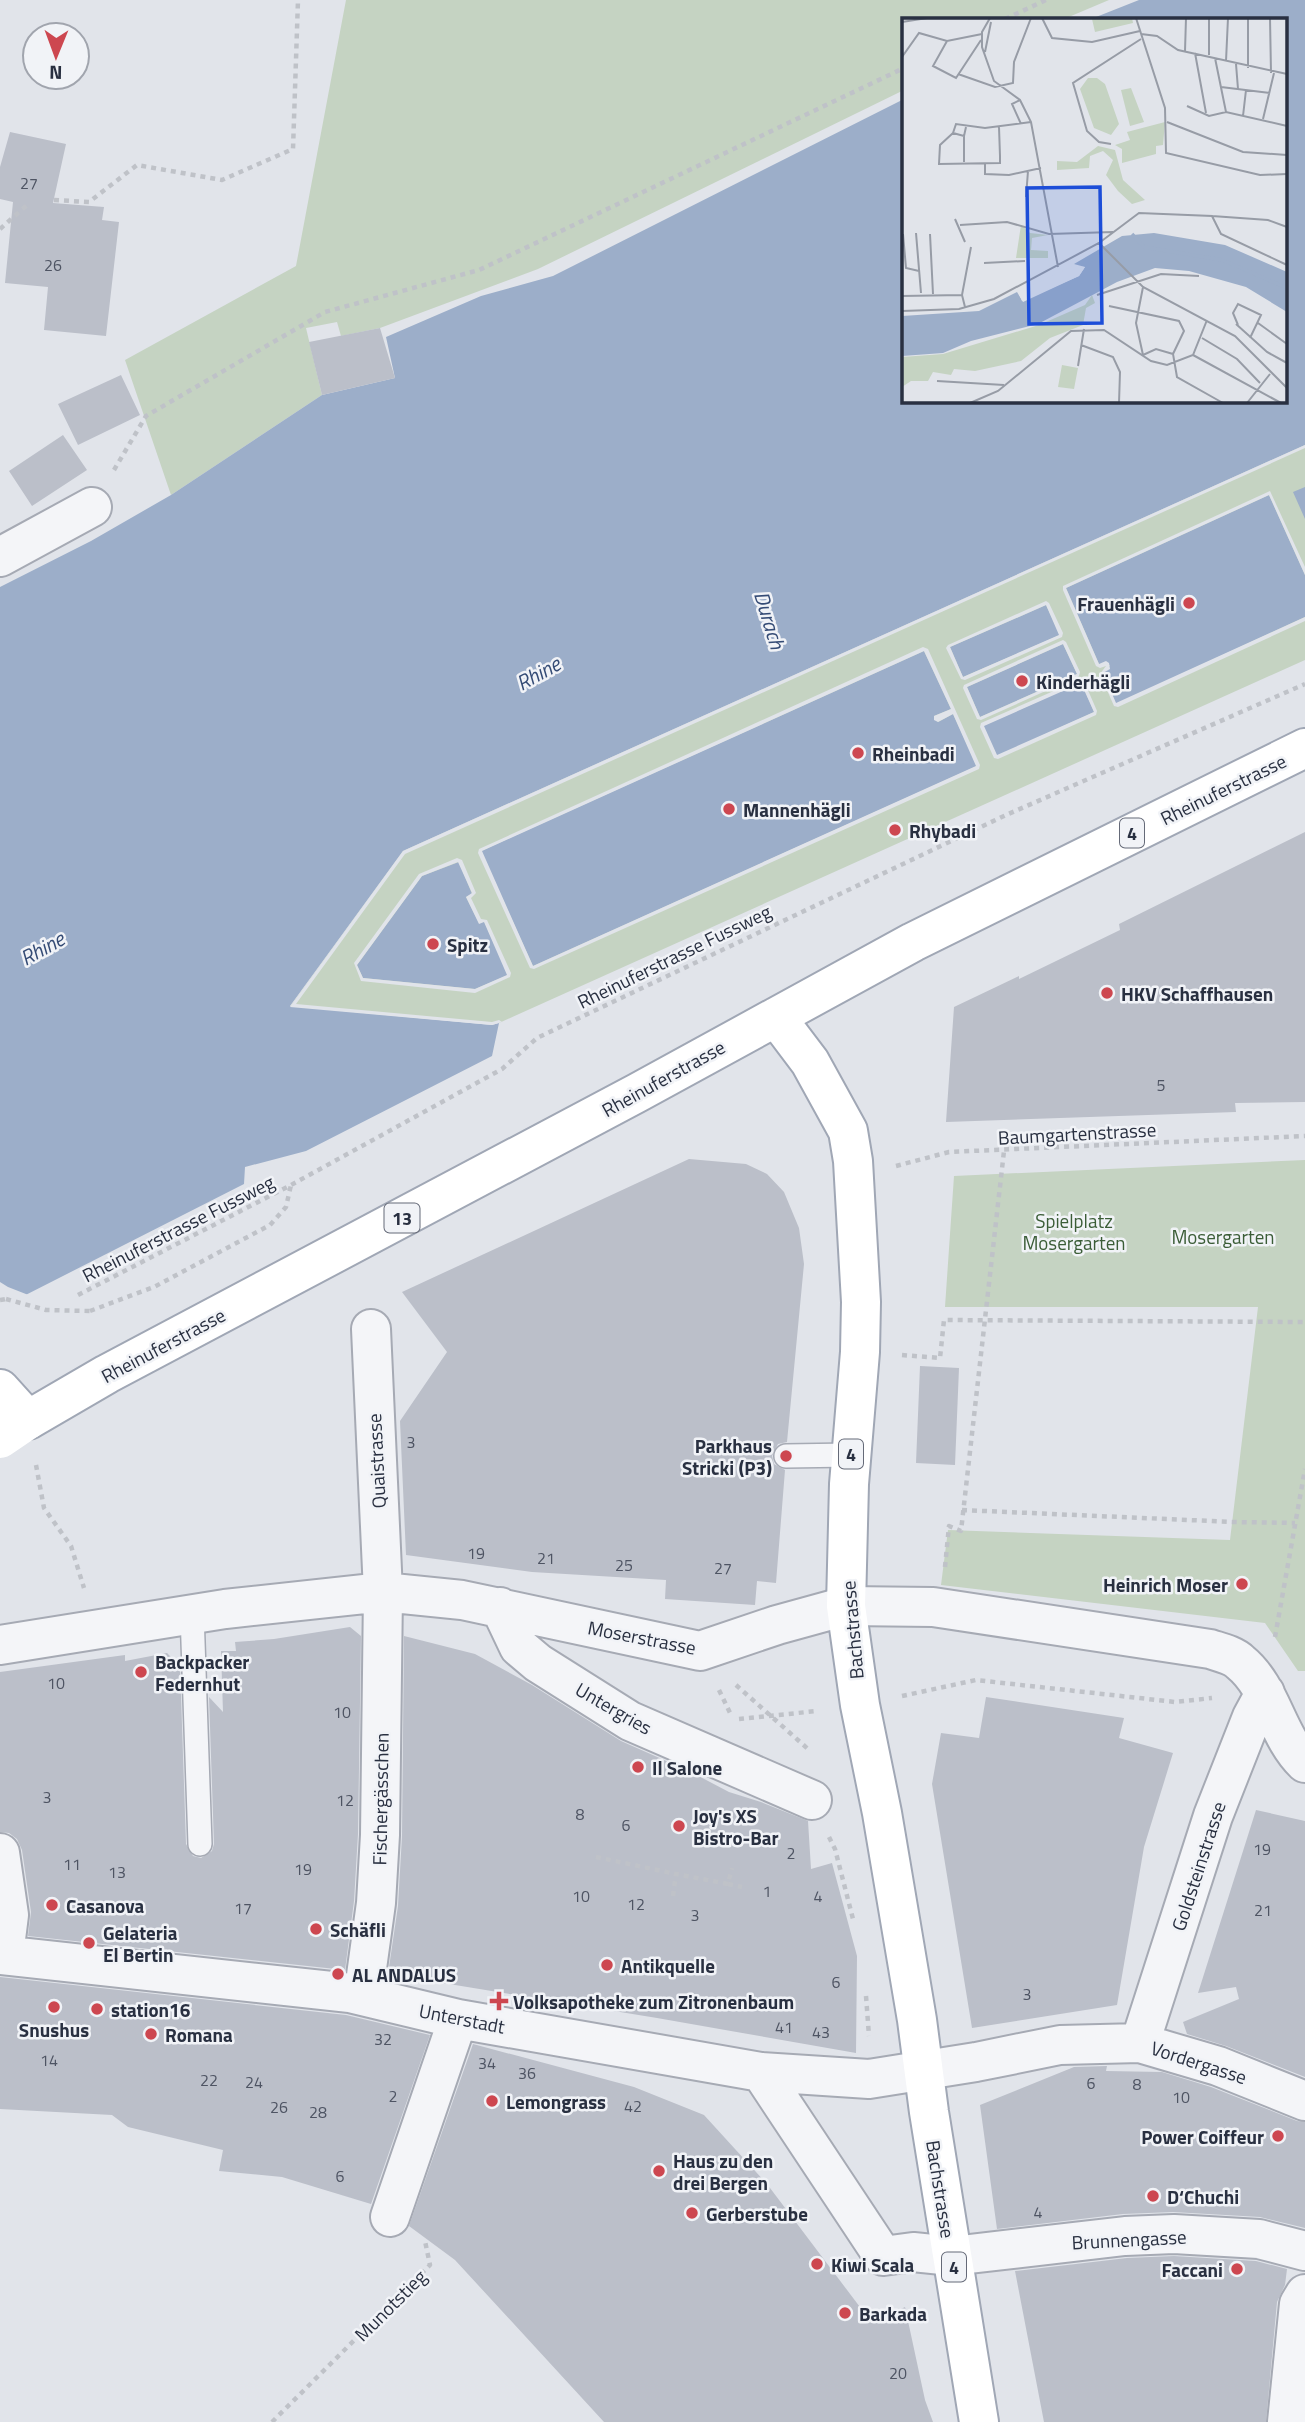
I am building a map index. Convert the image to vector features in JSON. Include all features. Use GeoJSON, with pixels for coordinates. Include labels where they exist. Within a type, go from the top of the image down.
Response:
{"type":"FeatureCollection","features":[{"type":"Feature","properties":{"kind":"main road","name":"Rheinuferstrasse"},"geometry":{"type":"LineString","coordinates":[[14,1429],[120,1368],[935,931],[1305,748]]}},
{"type":"Feature","properties":{"kind":"main road","name":"Bachstrasse"},"geometry":{"type":"LineString","coordinates":[[776,1017],[810,1062],[848,1131],[854,1177],[861,1302],[860,1352],[851,1455],[846,1606],[860,1705],[882,1813],[979,2422]]}},
{"type":"Feature","properties":{"kind":"main road","name":"13"},"geometry":{"type":"LineString","coordinates":[[0,1389],[14,1429]]}},
{"type":"Feature","properties":{"kind":"street"},"geometry":{"type":"LineString","coordinates":[[0,557],[92,507]]}},
{"type":"Feature","properties":{"kind":"street","name":"Quaistrasse"},"geometry":{"type":"LineString","coordinates":[[370,1329],[383,1592]]}},
{"type":"Feature","properties":{"kind":"street","name":"Moserstrasse"},"geometry":{"type":"LineString","coordinates":[[0,1645],[192,1613],[383,1592],[462,1600],[500,1607],[700,1651],[777,1625],[846,1606],[933,1607],[1210,1649],[1239,1661],[1265,1693],[1293,1752],[1305,1763]]}},
{"type":"Feature","properties":{"kind":"street","name":"Fischergässchen"},"geometry":{"type":"LineString","coordinates":[[350,1993],[364,1990],[376,1903],[380,1835],[383,1592]]}},
{"type":"Feature","properties":{"kind":"street","name":"Untergries"},"geometry":{"type":"LineString","coordinates":[[500,1607],[519,1647],[538,1663],[630,1721],[812,1800]]}},
{"type":"Feature","properties":{"kind":"street","name":"Goldsteinstrasse"},"geometry":{"type":"LineString","coordinates":[[1140,2043],[1213,1816],[1252,1717],[1265,1693]]}},
{"type":"Feature","properties":{"kind":"street"},"geometry":{"type":"LineString","coordinates":[[0,1853],[9,1915],[2,1955]]}},
{"type":"Feature","properties":{"kind":"street","name":"Unterstadt"},"geometry":{"type":"LineString","coordinates":[[2,1955],[350,1993],[458,2019],[761,2072],[869,2079],[923,2070]]}},
{"type":"Feature","properties":{"kind":"street"},"geometry":{"type":"LineString","coordinates":[[390,2217],[458,2019]]}},
{"type":"Feature","properties":{"kind":"street","name":"Vordergasse"},"geometry":{"type":"LineString","coordinates":[[923,2070],[1060,2045],[1140,2043],[1218,2066],[1305,2101]]}},
{"type":"Feature","properties":{"kind":"street","name":"Bachstrasse"},"geometry":{"type":"LineString","coordinates":[[761,2072],[883,2256],[912,2252],[952,2256]]}},
{"type":"Feature","properties":{"kind":"street","name":"Brunnengasse"},"geometry":{"type":"LineString","coordinates":[[952,2256],[1125,2236],[1174,2234],[1259,2239],[1305,2251]]}},
{"type":"Feature","properties":{"kind":"street"},"geometry":{"type":"LineString","coordinates":[[1287,2422],[1299,2304],[1305,2294]]}},
{"type":"Feature","properties":{"kind":"lane"},"geometry":{"type":"LineString","coordinates":[[786,1456],[851,1455]]}},
{"type":"Feature","properties":{"kind":"lane"},"geometry":{"type":"LineString","coordinates":[[192,1613],[200,1844]]}},
{"type":"Feature","properties":{"kind":"path"},"geometry":{"type":"LineString","coordinates":[[54,200],[89,202],[137,165],[222,180],[293,149],[298,0]]}},
{"type":"Feature","properties":{"kind":"path"},"geometry":{"type":"LineString","coordinates":[[1007,18],[1046,0]]}},
{"type":"Feature","properties":{"kind":"path"},"geometry":{"type":"LineString","coordinates":[[92,507],[146,416],[325,312],[479,270],[902,69]]}},
{"type":"Feature","properties":{"kind":"path"},"geometry":{"type":"LineString","coordinates":[[0,229],[27,205]]}},
{"type":"Feature","properties":{"kind":"path","name":"Rheinuferstrasse Fussweg"},"geometry":{"type":"LineString","coordinates":[[78,1295],[291,1185],[502,1069],[537,1038],[1006,815],[1305,684]]}},
{"type":"Feature","properties":{"kind":"path","name":"Baumgartenstrasse"},"geometry":{"type":"LineString","coordinates":[[854,1177],[949,1153],[1305,1136]]}},
{"type":"Feature","properties":{"kind":"path"},"geometry":{"type":"LineString","coordinates":[[944,1579],[949,1526],[961,1531],[1004,1151]]}},
{"type":"Feature","properties":{"kind":"path"},"geometry":{"type":"LineString","coordinates":[[3,1299],[46,1310],[90,1311],[154,1287],[270,1225],[286,1207],[291,1185]]}},
{"type":"Feature","properties":{"kind":"path"},"geometry":{"type":"LineString","coordinates":[[942,1350],[944,1320],[1305,1322]]}},
{"type":"Feature","properties":{"kind":"path"},"geometry":{"type":"LineString","coordinates":[[921,1692],[976,1680],[1175,1702],[1265,1693],[1305,1469]]}},
{"type":"Feature","properties":{"kind":"path"},"geometry":{"type":"LineString","coordinates":[[44,1508],[71,1546],[88,1599],[93,1630]]}},
{"type":"Feature","properties":{"kind":"path"},"geometry":{"type":"LineString","coordinates":[[962,1510],[1295,1523]]}},
{"type":"Feature","properties":{"kind":"path"},"geometry":{"type":"LineString","coordinates":[[733,1720],[771,1717]]}},
{"type":"Feature","properties":{"kind":"path"},"geometry":{"type":"LineString","coordinates":[[812,1800],[835,1849],[854,1922]]}},
{"type":"Feature","properties":{"kind":"path"},"geometry":{"type":"LineString","coordinates":[[596,1857],[742,1887]]}},
{"type":"Feature","properties":{"kind":"path"},"geometry":{"type":"LineString","coordinates":[[728,1884],[732,1868]]}},
{"type":"Feature","properties":{"kind":"path"},"geometry":{"type":"LineString","coordinates":[[673,1896],[676,1874]]}},
{"type":"Feature","properties":{"kind":"path"},"geometry":{"type":"LineString","coordinates":[[866,1987],[869,2079]]}},
{"type":"Feature","properties":{"kind":"path","name":"Munotstieg"},"geometry":{"type":"LineString","coordinates":[[272,2422],[430,2265],[426,2242],[390,2217]]}},
{"type":"Feature","properties":{"kind":"green space"},"geometry":{"type":"Polygon","coordinates":[[[346,0],[1109,0],[1066,18],[902,18],[902,91],[538,269],[380,328],[341,336],[337,322],[306,328],[322,395],[171,495],[125,360],[296,266],[346,0]]]}},
{"type":"Feature","properties":{"kind":"green space","name":"Rheinbadi"},"geometry":{"type":"Polygon","coordinates":[[[1305,445],[1305,660],[499,1023],[290,1007],[403,851],[1305,445]]]}},
{"type":"Feature","properties":{"kind":"green space","name":"Mosergarten"},"geometry":{"type":"Polygon","coordinates":[[[1305,1160],[1305,1671],[1298,1671],[1265,1623],[941,1585],[948,1530],[1230,1540],[1258,1307],[945,1307],[954,1176],[1305,1160]]]}},
{"type":"Feature","properties":{"kind":"water"},"geometry":{"type":"Polygon","coordinates":[[[1139,0],[1305,0],[1305,445],[403,851],[290,1006],[492,1025],[499,1023],[492,1056],[306,1151],[245,1167],[244,1184],[0,1308],[0,587],[91,541],[171,495],[322,395],[395,378],[386,337],[481,296],[553,276],[902,100],[902,402],[1288,402],[1288,18],[1094,18],[1139,0]]]}},
{"type":"Feature","properties":{"kind":"water"},"geometry":{"type":"Polygon","coordinates":[[[1305,487],[1305,519],[1293,492],[1305,487]]]}},
{"type":"Feature","properties":{"kind":"water","name":"Frauenhägli"},"geometry":{"type":"Polygon","coordinates":[[[1269,495],[1305,575],[1305,617],[1116,704],[1103,673],[1110,665],[1099,664],[1066,588],[1269,495]]]}},
{"type":"Feature","properties":{"kind":"water","name":"Kinderhägli"},"geometry":{"type":"Polygon","coordinates":[[[1046,605],[1060,635],[963,677],[950,647],[1046,605]]]}},
{"type":"Feature","properties":{"kind":"water","name":"Kinderhägli"},"geometry":{"type":"Polygon","coordinates":[[[1063,644],[1077,674],[980,717],[967,687],[1063,644]]]}},
{"type":"Feature","properties":{"kind":"water","name":"Mannenhägli"},"geometry":{"type":"Polygon","coordinates":[[[924,651],[951,709],[934,716],[938,722],[953,714],[977,766],[533,966],[481,851],[924,651]]]}},
{"type":"Feature","properties":{"kind":"water","name":"Kinderhägli"},"geometry":{"type":"Polygon","coordinates":[[[1081,682],[1094,712],[997,756],[983,726],[1081,682]]]}},
{"type":"Feature","properties":{"kind":"water","name":"Spitz"},"geometry":{"type":"Polygon","coordinates":[[[459,862],[472,894],[466,897],[479,923],[484,921],[508,975],[475,989],[363,978],[357,965],[422,876],[459,862]]]}},
{"type":"Feature","properties":{"kind":"pier"},"geometry":{"type":"Polygon","coordinates":[[[1305,445],[1305,448],[405,854],[296,1004],[502,1022],[492,1025],[290,1007],[403,851],[1305,445]]]}},
{"type":"Feature","properties":{"kind":"pier"},"geometry":{"type":"Polygon","coordinates":[[[1270,491],[1305,567],[1305,575],[1269,495],[1066,588],[1099,664],[1106,661],[1109,663],[1110,669],[1103,673],[1116,703],[1305,617],[1305,621],[1118,707],[1114,706],[1100,674],[1106,666],[1096,666],[1063,586],[1270,491]]]}},
{"type":"Feature","properties":{"kind":"pier"},"geometry":{"type":"Polygon","coordinates":[[[1046,601],[1063,633],[1062,637],[965,680],[961,679],[946,648],[1046,601]],[[1046,605],[950,647],[963,677],[1059,635],[1046,605]]]}},
{"type":"Feature","properties":{"kind":"pier"},"geometry":{"type":"Polygon","coordinates":[[[1063,640],[1080,672],[1079,676],[981,720],[977,719],[964,685],[1063,640]],[[1063,644],[967,687],[980,717],[1077,674],[1063,644]]]}},
{"type":"Feature","properties":{"kind":"pier"},"geometry":{"type":"Polygon","coordinates":[[[923,647],[928,649],[980,765],[979,769],[534,969],[530,968],[478,853],[479,849],[923,647]],[[924,651],[482,851],[533,966],[976,766],[953,714],[938,722],[934,720],[934,716],[951,709],[924,651]]]}},
{"type":"Feature","properties":{"kind":"pier"},"geometry":{"type":"Polygon","coordinates":[[[1081,679],[1097,711],[1096,715],[998,759],[994,758],[980,727],[981,723],[1081,679]],[[1081,683],[984,726],[997,755],[1094,712],[1081,683]]]}},
{"type":"Feature","properties":{"kind":"pier"},"geometry":{"type":"Polygon","coordinates":[[[457,858],[462,860],[476,893],[471,898],[481,919],[487,920],[511,973],[510,977],[475,993],[361,981],[354,963],[419,874],[457,858]],[[458,862],[422,876],[357,965],[363,978],[475,989],[507,975],[484,922],[479,924],[466,897],[472,893],[458,862]]]}},
{"type":"Feature","properties":{"kind":"pier"},"geometry":{"type":"Polygon","coordinates":[[[0,1282],[8,1287],[31,1296],[0,1311],[0,1282]]]}},
{"type":"Feature","properties":{"kind":"building"},"geometry":{"type":"Polygon","coordinates":[[[10,132],[66,144],[53,203],[104,207],[102,220],[119,222],[106,336],[44,330],[48,287],[5,283],[13,202],[0,199],[0,167],[10,132]]]}},
{"type":"Feature","properties":{"kind":"building"},"geometry":{"type":"Polygon","coordinates":[[[380,328],[395,378],[322,395],[309,342],[380,328]]]}},
{"type":"Feature","properties":{"kind":"building"},"geometry":{"type":"Polygon","coordinates":[[[121,375],[140,415],[78,445],[58,404],[121,375]]]}},
{"type":"Feature","properties":{"kind":"building"},"geometry":{"type":"Polygon","coordinates":[[[63,435],[87,470],[32,506],[9,471],[63,435]]]}},
{"type":"Feature","properties":{"kind":"building","name":"HKV Schaffhausen"},"geometry":{"type":"Polygon","coordinates":[[[1305,832],[1305,1102],[1235,1103],[1236,1112],[946,1122],[954,1007],[1120,930],[1119,924],[1305,832]]]}},
{"type":"Feature","properties":{"kind":"building"},"geometry":{"type":"Polygon","coordinates":[[[689,1159],[746,1164],[767,1174],[784,1192],[799,1228],[804,1264],[787,1442],[778,1444],[772,1456],[774,1464],[785,1470],[776,1583],[757,1581],[755,1605],[665,1599],[666,1580],[532,1572],[406,1555],[400,1421],[447,1352],[402,1292],[689,1159]]]}},
{"type":"Feature","properties":{"kind":"building"},"geometry":{"type":"Polygon","coordinates":[[[920,1366],[959,1368],[955,1465],[916,1463],[920,1366]]]}},
{"type":"Feature","properties":{"kind":"building"},"geometry":{"type":"Polygon","coordinates":[[[350,1627],[361,1636],[358,1834],[354,1901],[345,1970],[28,1936],[31,1912],[22,1850],[17,1839],[9,1833],[0,1832],[0,1672],[125,1655],[125,1661],[167,1653],[180,1666],[186,1844],[193,1856],[201,1858],[212,1851],[214,1844],[209,1697],[223,1712],[221,1651],[236,1651],[235,1642],[350,1627]]]}},
{"type":"Feature","properties":{"kind":"building"},"geometry":{"type":"Polygon","coordinates":[[[404,1636],[475,1654],[532,1685],[621,1741],[729,1792],[808,1821],[811,1869],[832,1863],[857,1956],[856,2053],[388,1974],[398,1906],[402,1836],[404,1636]]]}},
{"type":"Feature","properties":{"kind":"building"},"geometry":{"type":"Polygon","coordinates":[[[986,1697],[1124,1718],[1119,1738],[1173,1753],[1144,1847],[1117,2005],[972,2028],[932,1784],[941,1733],[979,1738],[986,1697]]]}},
{"type":"Feature","properties":{"kind":"building"},"geometry":{"type":"Polygon","coordinates":[[[1256,1810],[1305,1821],[1305,2077],[1187,2034],[1183,2022],[1239,1999],[1236,1987],[1198,1993],[1256,1810]]]}},
{"type":"Feature","properties":{"kind":"building"},"geometry":{"type":"Polygon","coordinates":[[[0,1977],[346,2015],[430,2035],[371,2204],[282,2177],[219,2171],[223,2150],[128,2127],[112,2115],[0,2109],[0,1977]]]}},
{"type":"Feature","properties":{"kind":"building"},"geometry":{"type":"Polygon","coordinates":[[[473,2044],[634,2087],[704,2115],[767,2184],[872,2323],[905,2307],[925,2400],[933,2422],[604,2422],[455,2260],[409,2226],[473,2044]]]}},
{"type":"Feature","properties":{"kind":"building"},"geometry":{"type":"Polygon","coordinates":[[[1107,2066],[1106,2071],[1162,2072],[1305,2122],[1305,2228],[1260,2217],[1173,2212],[1123,2214],[997,2229],[980,2105],[1074,2067],[1107,2066]]]}},
{"type":"Feature","properties":{"kind":"building"},"geometry":{"type":"Polygon","coordinates":[[[1174,2256],[1256,2261],[1287,2269],[1285,2285],[1277,2302],[1266,2422],[1044,2422],[1015,2271],[1127,2258],[1174,2256]]]}},
{"type":"Feature","properties":{"kind":"place","name":"Frauenhägli"},"geometry":{"type":"Point","coordinates":[1189,603]}},
{"type":"Feature","properties":{"kind":"place","name":"Kinderhägli"},"geometry":{"type":"Point","coordinates":[1022,681]}},
{"type":"Feature","properties":{"kind":"place","name":"Rheinbadi"},"geometry":{"type":"Point","coordinates":[858,753]}},
{"type":"Feature","properties":{"kind":"place","name":"Mannenhägli"},"geometry":{"type":"Point","coordinates":[729,809]}},
{"type":"Feature","properties":{"kind":"place","name":"Rhybadi"},"geometry":{"type":"Point","coordinates":[895,830]}},
{"type":"Feature","properties":{"kind":"place","name":"Spitz"},"geometry":{"type":"Point","coordinates":[433,944]}},
{"type":"Feature","properties":{"kind":"place","name":"HKV Schaffhausen"},"geometry":{"type":"Point","coordinates":[1107,993]}},
{"type":"Feature","properties":{"kind":"place","name":"Parkhaus Stricki (P3)"},"geometry":{"type":"Point","coordinates":[786,1456]}},
{"type":"Feature","properties":{"kind":"place","name":"Heinrich Moser"},"geometry":{"type":"Point","coordinates":[1242,1584]}},
{"type":"Feature","properties":{"kind":"place","name":"Backpacker Federnhut"},"geometry":{"type":"Point","coordinates":[141,1672]}},
{"type":"Feature","properties":{"kind":"place","name":"Il Salone"},"geometry":{"type":"Point","coordinates":[638,1767]}},
{"type":"Feature","properties":{"kind":"place","name":"Joy's XS Bistro-Bar"},"geometry":{"type":"Point","coordinates":[679,1826]}},
{"type":"Feature","properties":{"kind":"place","name":"Casanova"},"geometry":{"type":"Point","coordinates":[52,1905]}},
{"type":"Feature","properties":{"kind":"place","name":"Schäfli"},"geometry":{"type":"Point","coordinates":[316,1929]}},
{"type":"Feature","properties":{"kind":"place","name":"Gelateria El Bertin"},"geometry":{"type":"Point","coordinates":[89,1943]}},
{"type":"Feature","properties":{"kind":"place","name":"Antikquelle"},"geometry":{"type":"Point","coordinates":[607,1965]}},
{"type":"Feature","properties":{"kind":"place","name":"AL ANDALUS"},"geometry":{"type":"Point","coordinates":[338,1974]}},
{"type":"Feature","properties":{"kind":"place","name":"Volksapotheke zum Zitronenbaum"},"geometry":{"type":"Point","coordinates":[499,2001]}},
{"type":"Feature","properties":{"kind":"place","name":"Snushus"},"geometry":{"type":"Point","coordinates":[54,2007]}},
{"type":"Feature","properties":{"kind":"place","name":"station16"},"geometry":{"type":"Point","coordinates":[97,2009]}},
{"type":"Feature","properties":{"kind":"place","name":"Romana"},"geometry":{"type":"Point","coordinates":[151,2034]}},
{"type":"Feature","properties":{"kind":"place","name":"Lemongrass"},"geometry":{"type":"Point","coordinates":[492,2101]}},
{"type":"Feature","properties":{"kind":"place","name":"Power Coiffeur"},"geometry":{"type":"Point","coordinates":[1278,2136]}},
{"type":"Feature","properties":{"kind":"place","name":"Haus zu den drei Bergen"},"geometry":{"type":"Point","coordinates":[659,2171]}},
{"type":"Feature","properties":{"kind":"place","name":"D‘Chuchi"},"geometry":{"type":"Point","coordinates":[1153,2196]}},
{"type":"Feature","properties":{"kind":"place","name":"Gerberstube"},"geometry":{"type":"Point","coordinates":[692,2213]}},
{"type":"Feature","properties":{"kind":"place","name":"Kiwi Scala"},"geometry":{"type":"Point","coordinates":[817,2264]}},
{"type":"Feature","properties":{"kind":"place","name":"Faccani"},"geometry":{"type":"Point","coordinates":[1237,2269]}},
{"type":"Feature","properties":{"kind":"place","name":"Barkada"},"geometry":{"type":"Point","coordinates":[845,2313]}},
{"type":"Feature","properties":{"kind":"water label","name":"Durach"},"geometry":{"type":"Point","coordinates":[770,620]}},
{"type":"Feature","properties":{"kind":"water label","name":"Rhine"},"geometry":{"type":"Point","coordinates":[538,673]}},
{"type":"Feature","properties":{"kind":"water label","name":"Rhine"},"geometry":{"type":"Point","coordinates":[42,948]}},
{"type":"Feature","properties":{"kind":"park label","name":"Spielplatz Mosergarten"},"geometry":{"type":"Point","coordinates":[1074,1231]}}]}
